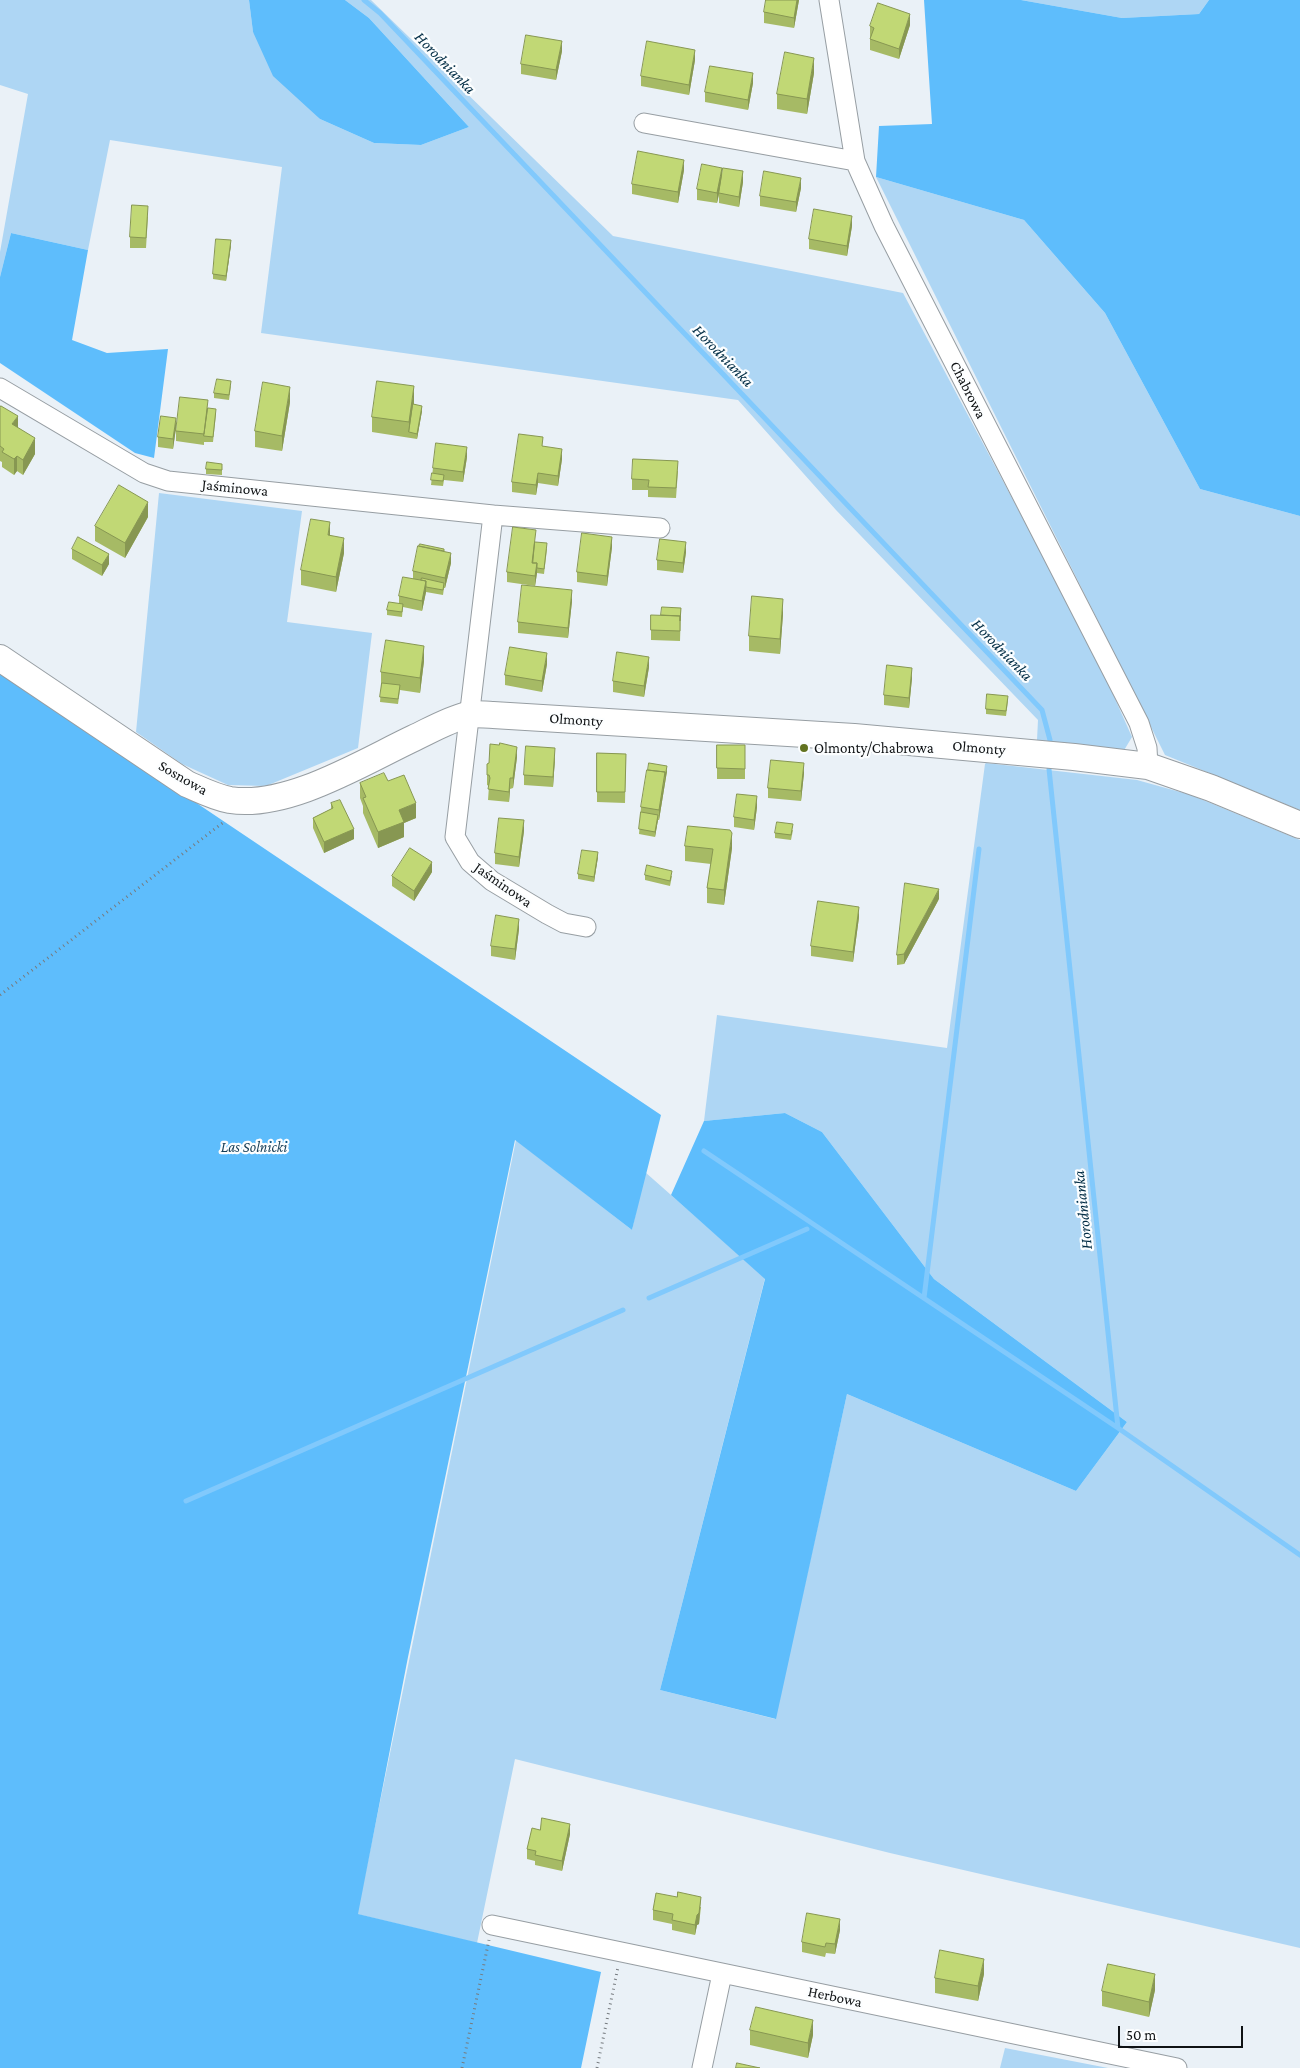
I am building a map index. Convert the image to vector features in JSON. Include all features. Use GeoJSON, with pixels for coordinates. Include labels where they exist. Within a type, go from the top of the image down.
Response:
{"type":"FeatureCollection","features":[{"type":"Feature","properties":{"kind":"street","name":"Chabrowa"},"geometry":{"type":"LineString","coordinates":[[829,0],[855,161],[884,226],[1139,723],[1147,748],[1148,766]]}},
{"type":"Feature","properties":{"kind":"street"},"geometry":{"type":"LineString","coordinates":[[644,123],[855,161]]}},
{"type":"Feature","properties":{"kind":"street","name":"Jaśminowa"},"geometry":{"type":"LineString","coordinates":[[0,388],[144,473],[168,481],[492,515],[660,528]]}},
{"type":"Feature","properties":{"kind":"street","name":"Jaśminowa"},"geometry":{"type":"LineString","coordinates":[[492,515],[454,837],[470,862],[492,881],[564,923],[586,927]]}},
{"type":"Feature","properties":{"kind":"street","name":"Sosnowa"},"geometry":{"type":"LineString","coordinates":[[0,658],[187,784],[214,796],[231,800],[255,801],[278,797],[310,787],[444,723],[468,714]]}},
{"type":"Feature","properties":{"kind":"street","name":"Olmonty"},"geometry":{"type":"LineString","coordinates":[[468,714],[854,737],[1074,757],[1148,766],[1211,788],[1300,825]]}},
{"type":"Feature","properties":{"kind":"street","name":"Herbowa"},"geometry":{"type":"LineString","coordinates":[[492,1925],[1177,2068]]}},
{"type":"Feature","properties":{"kind":"street"},"geometry":{"type":"LineString","coordinates":[[702,2068],[722,1974]]}},
{"type":"Feature","properties":{"kind":"path"},"geometry":{"type":"LineString","coordinates":[[0,995],[228,818],[231,800]]}},
{"type":"Feature","properties":{"kind":"path"},"geometry":{"type":"LineString","coordinates":[[462,2068],[492,1925]]}},
{"type":"Feature","properties":{"kind":"path"},"geometry":{"type":"LineString","coordinates":[[597,2068],[621,1952]]}},
{"type":"Feature","properties":{"kind":"shaded area"},"geometry":{"type":"Polygon","coordinates":[[[0,0],[249,0],[253,32],[320,119],[374,143],[421,145],[469,127],[369,18],[345,0],[371,0],[613,236],[903,293],[1096,656],[1132,737],[1123,752],[1037,740],[1038,720],[836,510],[738,400],[261,333],[282,167],[110,140],[88,250],[11,233],[0,277],[0,252],[28,94],[0,85],[0,0]]]}},
{"type":"Feature","properties":{"kind":"shaded area"},"geometry":{"type":"Polygon","coordinates":[[[1021,0],[1209,0],[1199,14],[1122,18],[1021,0]]]}},
{"type":"Feature","properties":{"kind":"shaded area"},"geometry":{"type":"Polygon","coordinates":[[[876,177],[1024,220],[1105,313],[1200,489],[1300,516],[1300,810],[1165,755],[876,177]]]}},
{"type":"Feature","properties":{"kind":"shaded area"},"geometry":{"type":"Polygon","coordinates":[[[159,493],[302,511],[287,622],[372,633],[358,748],[266,786],[228,785],[182,764],[136,732],[159,493]]]}},
{"type":"Feature","properties":{"kind":"shaded area"},"geometry":{"type":"Polygon","coordinates":[[[986,763],[1137,780],[1191,795],[1300,840],[1300,1948],[890,1853],[515,1759],[477,1943],[357,1914],[516,1140],[632,1230],[645,1172],[765,1278],[660,1690],[775,1719],[847,1394],[1076,1491],[1127,1422],[934,1279],[822,1132],[785,1113],[704,1121],[717,1015],[947,1048],[986,763]]]}},
{"type":"Feature","properties":{"kind":"shaded area"},"geometry":{"type":"Polygon","coordinates":[[[1005,2048],[1108,2068],[1000,2068],[1005,2048]]]}},
{"type":"Feature","properties":{"kind":"green space"},"geometry":{"type":"Polygon","coordinates":[[[249,0],[345,0],[369,18],[469,127],[421,145],[374,143],[320,119],[273,76],[253,32],[249,0]]]}},
{"type":"Feature","properties":{"kind":"green space"},"geometry":{"type":"Polygon","coordinates":[[[924,0],[1021,0],[1122,18],[1199,14],[1209,0],[1300,0],[1300,516],[1200,489],[1105,313],[1024,220],[876,177],[879,126],[932,124],[924,0]]]}},
{"type":"Feature","properties":{"kind":"green space"},"geometry":{"type":"Polygon","coordinates":[[[11,233],[88,250],[72,340],[107,353],[168,349],[154,458],[135,453],[0,363],[0,277],[11,233]]]}},
{"type":"Feature","properties":{"kind":"green space","name":"Las Solnicki"},"geometry":{"type":"Polygon","coordinates":[[[0,671],[661,1115],[632,1230],[515,1140],[408,1657],[358,1914],[601,1972],[581,2068],[0,2068],[0,671]]]}},
{"type":"Feature","properties":{"kind":"green space"},"geometry":{"type":"Polygon","coordinates":[[[785,1113],[822,1132],[934,1279],[1127,1422],[1076,1491],[847,1394],[776,1719],[660,1690],[765,1279],[671,1195],[704,1121],[785,1113]]]}},
{"type":"Feature","properties":{"kind":"building"},"geometry":{"type":"Polygon","coordinates":[[[766,0],[797,0],[794,18],[764,12],[766,0]]]}},
{"type":"Feature","properties":{"kind":"building"},"geometry":{"type":"Polygon","coordinates":[[[878,3],[910,14],[899,49],[870,39],[874,28],[870,26],[878,3]]]}},
{"type":"Feature","properties":{"kind":"building"},"geometry":{"type":"Polygon","coordinates":[[[526,35],[562,41],[556,70],[521,64],[526,35]]]}},
{"type":"Feature","properties":{"kind":"building"},"geometry":{"type":"Polygon","coordinates":[[[647,41],[695,50],[689,85],[641,76],[647,41]]]}},
{"type":"Feature","properties":{"kind":"building"},"geometry":{"type":"Polygon","coordinates":[[[785,52],[814,58],[807,99],[777,94],[785,52]]]}},
{"type":"Feature","properties":{"kind":"building"},"geometry":{"type":"Polygon","coordinates":[[[710,66],[753,73],[748,100],[705,92],[710,66]]]}},
{"type":"Feature","properties":{"kind":"building"},"geometry":{"type":"Polygon","coordinates":[[[638,151],[684,160],[678,192],[632,184],[638,151]]]}},
{"type":"Feature","properties":{"kind":"building"},"geometry":{"type":"Polygon","coordinates":[[[702,164],[722,168],[717,193],[697,189],[702,164]]]}},
{"type":"Feature","properties":{"kind":"building"},"geometry":{"type":"Polygon","coordinates":[[[723,168],[743,171],[739,197],[719,193],[723,168]]]}},
{"type":"Feature","properties":{"kind":"building"},"geometry":{"type":"Polygon","coordinates":[[[764,171],[801,178],[796,202],[760,196],[764,171]]]}},
{"type":"Feature","properties":{"kind":"building"},"geometry":{"type":"Polygon","coordinates":[[[132,205],[148,206],[146,238],[130,237],[132,205]]]}},
{"type":"Feature","properties":{"kind":"building"},"geometry":{"type":"Polygon","coordinates":[[[814,209],[852,216],[847,246],[809,239],[814,209]]]}},
{"type":"Feature","properties":{"kind":"building"},"geometry":{"type":"Polygon","coordinates":[[[216,239],[231,240],[226,276],[213,274],[216,239]]]}},
{"type":"Feature","properties":{"kind":"building"},"geometry":{"type":"Polygon","coordinates":[[[217,379],[231,381],[229,395],[214,393],[217,379]]]}},
{"type":"Feature","properties":{"kind":"building"},"geometry":{"type":"Polygon","coordinates":[[[377,381],[414,386],[409,422],[372,417],[377,381]]]}},
{"type":"Feature","properties":{"kind":"building"},"geometry":{"type":"Polygon","coordinates":[[[263,382],[290,387],[282,436],[255,431],[263,382]]]}},
{"type":"Feature","properties":{"kind":"building"},"geometry":{"type":"Polygon","coordinates":[[[180,397],[208,400],[204,434],[176,431],[180,397]]]}},
{"type":"Feature","properties":{"kind":"building"},"geometry":{"type":"Polygon","coordinates":[[[413,404],[422,406],[417,434],[409,432],[413,404]]]}},
{"type":"Feature","properties":{"kind":"building"},"geometry":{"type":"Polygon","coordinates":[[[1,406],[18,416],[12,424],[35,438],[23,460],[17,456],[14,459],[2,452],[4,449],[0,446],[1,406]]]}},
{"type":"Feature","properties":{"kind":"building"},"geometry":{"type":"Polygon","coordinates":[[[208,408],[216,409],[213,437],[204,436],[208,408]]]}},
{"type":"Feature","properties":{"kind":"building"},"geometry":{"type":"Polygon","coordinates":[[[161,416],[176,418],[173,439],[158,437],[161,416]]]}},
{"type":"Feature","properties":{"kind":"building"},"geometry":{"type":"Polygon","coordinates":[[[519,434],[543,437],[542,446],[562,449],[558,476],[538,473],[536,485],[512,482],[519,434]]]}},
{"type":"Feature","properties":{"kind":"building"},"geometry":{"type":"Polygon","coordinates":[[[436,443],[467,447],[463,472],[433,468],[436,443]]]}},
{"type":"Feature","properties":{"kind":"building"},"geometry":{"type":"Polygon","coordinates":[[[633,459],[678,461],[676,488],[648,487],[649,480],[632,479],[633,459]]]}},
{"type":"Feature","properties":{"kind":"building"},"geometry":{"type":"Polygon","coordinates":[[[207,462],[222,464],[222,470],[206,469],[207,462]]]}},
{"type":"Feature","properties":{"kind":"building"},"geometry":{"type":"Polygon","coordinates":[[[432,473],[444,475],[443,481],[431,480],[432,473]]]}},
{"type":"Feature","properties":{"kind":"building"},"geometry":{"type":"Polygon","coordinates":[[[119,485],[148,502],[125,543],[95,526],[119,485]]]}},
{"type":"Feature","properties":{"kind":"building"},"geometry":{"type":"Polygon","coordinates":[[[311,519],[330,522],[328,535],[344,538],[336,577],[301,570],[311,519]]]}},
{"type":"Feature","properties":{"kind":"building"},"geometry":{"type":"Polygon","coordinates":[[[513,527],[536,530],[532,563],[537,563],[535,576],[507,572],[513,527]]]}},
{"type":"Feature","properties":{"kind":"building"},"geometry":{"type":"Polygon","coordinates":[[[582,533],[612,537],[607,576],[577,572],[582,533]]]}},
{"type":"Feature","properties":{"kind":"building"},"geometry":{"type":"Polygon","coordinates":[[[78,537],[109,554],[102,565],[72,549],[78,537]]]}},
{"type":"Feature","properties":{"kind":"building"},"geometry":{"type":"Polygon","coordinates":[[[660,539],[686,542],[683,563],[657,560],[660,539]]]}},
{"type":"Feature","properties":{"kind":"building"},"geometry":{"type":"Polygon","coordinates":[[[535,542],[547,543],[544,569],[537,568],[537,563],[533,563],[535,542]]]}},
{"type":"Feature","properties":{"kind":"building"},"geometry":{"type":"Polygon","coordinates":[[[420,544],[444,549],[444,551],[419,546],[420,544]]]}},
{"type":"Feature","properties":{"kind":"building"},"geometry":{"type":"Polygon","coordinates":[[[418,546],[451,553],[445,578],[413,571],[418,546]]]}},
{"type":"Feature","properties":{"kind":"building"},"geometry":{"type":"Polygon","coordinates":[[[403,577],[426,581],[422,601],[399,596],[403,577]]]}},
{"type":"Feature","properties":{"kind":"building"},"geometry":{"type":"Polygon","coordinates":[[[422,578],[444,583],[443,590],[426,587],[426,581],[421,580],[422,578]]]}},
{"type":"Feature","properties":{"kind":"building"},"geometry":{"type":"Polygon","coordinates":[[[522,585],[572,590],[568,628],[518,622],[522,585]]]}},
{"type":"Feature","properties":{"kind":"building"},"geometry":{"type":"Polygon","coordinates":[[[752,596],[783,599],[780,639],[749,636],[752,596]]]}},
{"type":"Feature","properties":{"kind":"building"},"geometry":{"type":"Polygon","coordinates":[[[389,602],[403,604],[402,612],[387,610],[389,602]]]}},
{"type":"Feature","properties":{"kind":"building"},"geometry":{"type":"Polygon","coordinates":[[[662,607],[681,608],[680,621],[680,616],[661,615],[662,607]]]}},
{"type":"Feature","properties":{"kind":"building"},"geometry":{"type":"Polygon","coordinates":[[[651,615],[680,616],[680,631],[651,630],[651,615]]]}},
{"type":"Feature","properties":{"kind":"building"},"geometry":{"type":"Polygon","coordinates":[[[386,640],[424,646],[420,678],[381,672],[386,640]]]}},
{"type":"Feature","properties":{"kind":"building"},"geometry":{"type":"Polygon","coordinates":[[[510,647],[547,653],[542,681],[505,675],[510,647]]]}},
{"type":"Feature","properties":{"kind":"building"},"geometry":{"type":"Polygon","coordinates":[[[617,652],[649,657],[644,686],[613,681],[617,652]]]}},
{"type":"Feature","properties":{"kind":"building"},"geometry":{"type":"Polygon","coordinates":[[[887,665],[912,668],[909,698],[884,695],[887,665]]]}},
{"type":"Feature","properties":{"kind":"building"},"geometry":{"type":"Polygon","coordinates":[[[382,683],[400,685],[398,699],[380,697],[382,683]]]}},
{"type":"Feature","properties":{"kind":"building"},"geometry":{"type":"Polygon","coordinates":[[[987,694],[1008,696],[1006,711],[986,709],[987,694]]]}},
{"type":"Feature","properties":{"kind":"building"},"geometry":{"type":"Polygon","coordinates":[[[500,743],[517,747],[509,792],[488,789],[490,778],[487,775],[487,764],[489,763],[490,744],[499,745],[500,743]]]}},
{"type":"Feature","properties":{"kind":"building"},"geometry":{"type":"Polygon","coordinates":[[[717,745],[745,745],[745,769],[717,768],[717,745]]]}},
{"type":"Feature","properties":{"kind":"building"},"geometry":{"type":"Polygon","coordinates":[[[526,746],[555,748],[553,777],[524,775],[526,746]]]}},
{"type":"Feature","properties":{"kind":"building"},"geometry":{"type":"Polygon","coordinates":[[[597,753],[626,754],[625,792],[597,792],[597,753]]]}},
{"type":"Feature","properties":{"kind":"building"},"geometry":{"type":"Polygon","coordinates":[[[771,760],[804,763],[801,791],[768,788],[771,760]]]}},
{"type":"Feature","properties":{"kind":"building"},"geometry":{"type":"Polygon","coordinates":[[[649,763],[667,766],[665,777],[665,772],[648,770],[649,763]]]}},
{"type":"Feature","properties":{"kind":"building"},"geometry":{"type":"Polygon","coordinates":[[[647,770],[665,772],[659,810],[641,807],[647,770]]]}},
{"type":"Feature","properties":{"kind":"building"},"geometry":{"type":"Polygon","coordinates":[[[384,773],[388,781],[404,775],[416,803],[399,810],[404,822],[378,832],[363,798],[366,797],[360,783],[384,773]]]}},
{"type":"Feature","properties":{"kind":"building"},"geometry":{"type":"Polygon","coordinates":[[[737,794],[757,796],[754,820],[734,817],[737,794]]]}},
{"type":"Feature","properties":{"kind":"building"},"geometry":{"type":"Polygon","coordinates":[[[340,800],[354,829],[324,842],[313,818],[333,808],[331,803],[340,800]]]}},
{"type":"Feature","properties":{"kind":"building"},"geometry":{"type":"Polygon","coordinates":[[[641,812],[658,815],[655,832],[639,829],[641,812]]]}},
{"type":"Feature","properties":{"kind":"building"},"geometry":{"type":"Polygon","coordinates":[[[499,818],[524,820],[519,857],[495,853],[499,818]]]}},
{"type":"Feature","properties":{"kind":"building"},"geometry":{"type":"Polygon","coordinates":[[[777,822],[793,824],[791,835],[775,833],[777,822]]]}},
{"type":"Feature","properties":{"kind":"building"},"geometry":{"type":"Polygon","coordinates":[[[688,826],[730,830],[732,833],[724,890],[707,888],[713,849],[685,846],[688,826]]]}},
{"type":"Feature","properties":{"kind":"building"},"geometry":{"type":"Polygon","coordinates":[[[410,848],[432,862],[414,891],[392,876],[410,848]]]}},
{"type":"Feature","properties":{"kind":"building"},"geometry":{"type":"Polygon","coordinates":[[[582,850],[598,852],[594,877],[578,874],[582,850]]]}},
{"type":"Feature","properties":{"kind":"building"},"geometry":{"type":"Polygon","coordinates":[[[647,865],[672,871],[670,881],[645,875],[647,865]]]}},
{"type":"Feature","properties":{"kind":"building"},"geometry":{"type":"Polygon","coordinates":[[[905,883],[939,889],[904,954],[897,955],[905,883]]]}},
{"type":"Feature","properties":{"kind":"building"},"geometry":{"type":"Polygon","coordinates":[[[818,901],[859,907],[853,952],[811,946],[818,901]]]}},
{"type":"Feature","properties":{"kind":"building"},"geometry":{"type":"Polygon","coordinates":[[[496,915],[519,919],[515,949],[491,946],[496,915]]]}},
{"type":"Feature","properties":{"kind":"building"},"geometry":{"type":"Polygon","coordinates":[[[542,1818],[570,1824],[562,1861],[535,1855],[536,1851],[527,1849],[532,1828],[540,1830],[542,1818]]]}},
{"type":"Feature","properties":{"kind":"building"},"geometry":{"type":"Polygon","coordinates":[[[678,1892],[701,1897],[695,1925],[672,1920],[673,1914],[653,1910],[656,1893],[677,1897],[678,1892]]]}},
{"type":"Feature","properties":{"kind":"building"},"geometry":{"type":"Polygon","coordinates":[[[807,1913],[840,1919],[835,1944],[826,1943],[825,1947],[802,1942],[807,1913]]]}},
{"type":"Feature","properties":{"kind":"building"},"geometry":{"type":"Polygon","coordinates":[[[940,1950],[984,1959],[978,1986],[935,1978],[940,1950]]]}},
{"type":"Feature","properties":{"kind":"building"},"geometry":{"type":"Polygon","coordinates":[[[1108,1964],[1155,1974],[1149,2002],[1102,1991],[1108,1964]]]}},
{"type":"Feature","properties":{"kind":"building"},"geometry":{"type":"Polygon","coordinates":[[[756,2007],[813,2020],[808,2043],[750,2030],[756,2007]]]}},
{"type":"Feature","properties":{"kind":"building"},"geometry":{"type":"Polygon","coordinates":[[[737,2063],[760,2068],[736,2068],[737,2063]]]}},
{"type":"Feature","properties":{"kind":"waterway","name":"Horodnianka"},"geometry":{"type":"LineString","coordinates":[[364,0],[380,13],[1042,710],[1050,740]]}},
{"type":"Feature","properties":{"kind":"waterway","name":"Horodnianka"},"geometry":{"type":"LineString","coordinates":[[1049,769],[1118,1428],[1300,1555]]}},
{"type":"Feature","properties":{"kind":"waterway"},"geometry":{"type":"LineString","coordinates":[[924,1298],[979,849]]}},
{"type":"Feature","properties":{"kind":"waterway"},"geometry":{"type":"LineString","coordinates":[[704,1151],[1118,1428]]}},
{"type":"Feature","properties":{"kind":"waterway"},"geometry":{"type":"LineString","coordinates":[[649,1298],[807,1229]]}},
{"type":"Feature","properties":{"kind":"waterway"},"geometry":{"type":"LineString","coordinates":[[186,1501],[623,1310]]}},
{"type":"Feature","properties":{"kind":"place","name":"Olmonty/Chabrowa"},"geometry":{"type":"Point","coordinates":[804,748]}}]}
